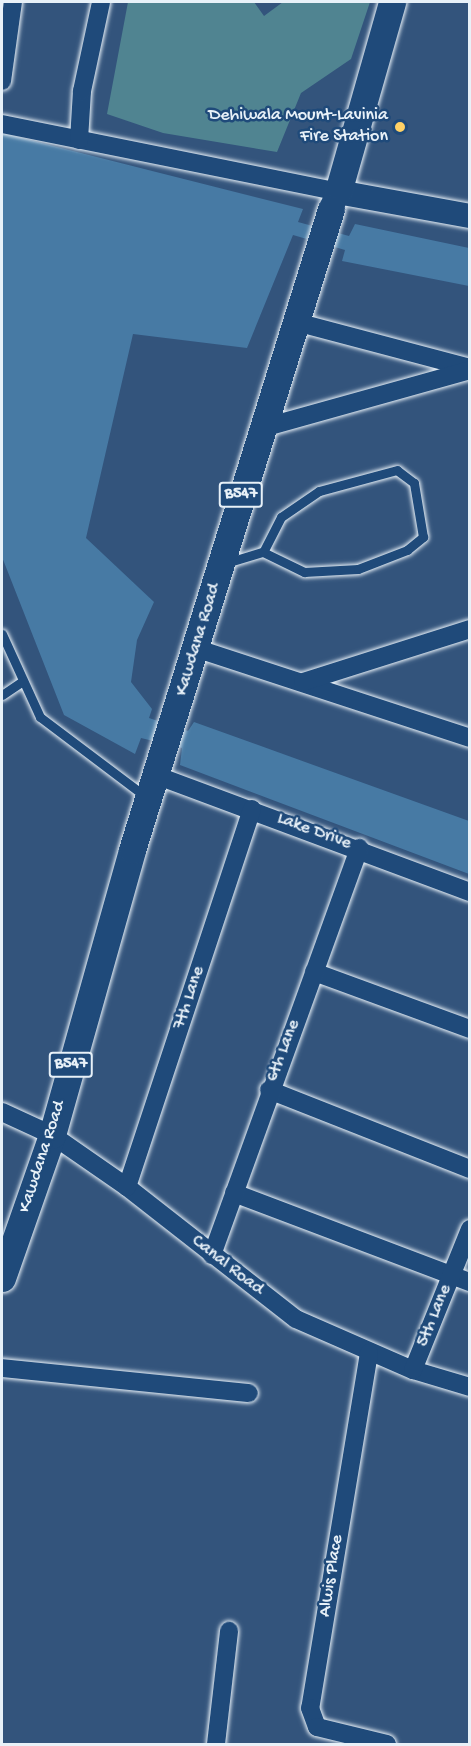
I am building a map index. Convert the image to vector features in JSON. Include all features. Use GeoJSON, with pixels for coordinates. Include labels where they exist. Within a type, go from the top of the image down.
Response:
{"type":"FeatureCollection","features":[{"type":"Feature","properties":{"kind":"main road","name":"Kawdana Road"},"geometry":{"type":"LineString","coordinates":[[2,1278],[52,1135],[157,776],[198,649],[259,429],[335,201],[392,2]]}},
{"type":"Feature","properties":{"kind":"main road"},"geometry":{"type":"LineString","coordinates":[[335,201],[470,216]]}},
{"type":"Feature","properties":{"kind":"street"},"geometry":{"type":"LineString","coordinates":[[2,81],[13,2]]}},
{"type":"Feature","properties":{"kind":"street"},"geometry":{"type":"LineString","coordinates":[[79,140],[82,91],[102,2]]}},
{"type":"Feature","properties":{"kind":"street"},"geometry":{"type":"LineString","coordinates":[[2,124],[335,201]]}},
{"type":"Feature","properties":{"kind":"street"},"geometry":{"type":"LineString","coordinates":[[296,322],[470,369]]}},
{"type":"Feature","properties":{"kind":"street"},"geometry":{"type":"LineString","coordinates":[[259,429],[470,369]]}},
{"type":"Feature","properties":{"kind":"street"},"geometry":{"type":"LineString","coordinates":[[303,682],[470,629]]}},
{"type":"Feature","properties":{"kind":"street"},"geometry":{"type":"LineString","coordinates":[[198,649],[470,738]]}},
{"type":"Feature","properties":{"kind":"street","name":"Lake Drive"},"geometry":{"type":"LineString","coordinates":[[157,776],[358,848],[470,892]]}},
{"type":"Feature","properties":{"kind":"street","name":"7th Lane"},"geometry":{"type":"LineString","coordinates":[[127,1187],[252,809]]}},
{"type":"Feature","properties":{"kind":"street","name":"6th Lane"},"geometry":{"type":"LineString","coordinates":[[212,1255],[269,1090],[358,848]]}},
{"type":"Feature","properties":{"kind":"street"},"geometry":{"type":"LineString","coordinates":[[314,972],[470,1029]]}},
{"type":"Feature","properties":{"kind":"street"},"geometry":{"type":"LineString","coordinates":[[269,1090],[470,1169]]}},
{"type":"Feature","properties":{"kind":"street","name":"Canal Road"},"geometry":{"type":"LineString","coordinates":[[2,1112],[52,1135],[127,1187],[296,1320],[413,1370],[470,1387]]}},
{"type":"Feature","properties":{"kind":"street"},"geometry":{"type":"LineString","coordinates":[[234,1193],[470,1282]]}},
{"type":"Feature","properties":{"kind":"street","name":"5th Lane"},"geometry":{"type":"LineString","coordinates":[[413,1370],[470,1229]]}},
{"type":"Feature","properties":{"kind":"street","name":"Alwis Place"},"geometry":{"type":"LineString","coordinates":[[369,1353],[310,1708],[317,1727],[387,1744]]}},
{"type":"Feature","properties":{"kind":"street"},"geometry":{"type":"LineString","coordinates":[[2,1368],[249,1393]]}},
{"type":"Feature","properties":{"kind":"street"},"geometry":{"type":"LineString","coordinates":[[216,1744],[229,1631]]}},
{"type":"Feature","properties":{"kind":"lane"},"geometry":{"type":"LineString","coordinates":[[221,565],[263,552],[304,572],[358,569],[407,550],[423,537],[414,483],[397,470],[319,491],[281,517],[263,552]]}},
{"type":"Feature","properties":{"kind":"lane"},"geometry":{"type":"LineString","coordinates":[[2,634],[40,717],[157,776]]}},
{"type":"Feature","properties":{"kind":"lane"},"geometry":{"type":"LineString","coordinates":[[2,695],[23,681]]}},
{"type":"Feature","properties":{"kind":"green space"},"geometry":{"type":"Polygon","coordinates":[[[128,2],[254,2],[264,16],[283,2],[370,2],[351,59],[301,93],[277,152],[163,133],[107,114],[128,2]]]}},
{"type":"Feature","properties":{"kind":"water"},"geometry":{"type":"Polygon","coordinates":[[[2,133],[303,209],[298,222],[349,236],[355,224],[469,248],[469,286],[342,261],[345,250],[293,235],[247,348],[133,334],[86,538],[154,602],[137,640],[131,682],[152,709],[149,718],[188,731],[194,722],[469,821],[469,874],[180,765],[182,748],[141,738],[135,754],[64,715],[2,557],[2,133]]]}},
{"type":"Feature","properties":{"kind":"place","name":"Dehiwala Mount-Lavinia Fire Station"},"geometry":{"type":"Point","coordinates":[400,127]}}]}
